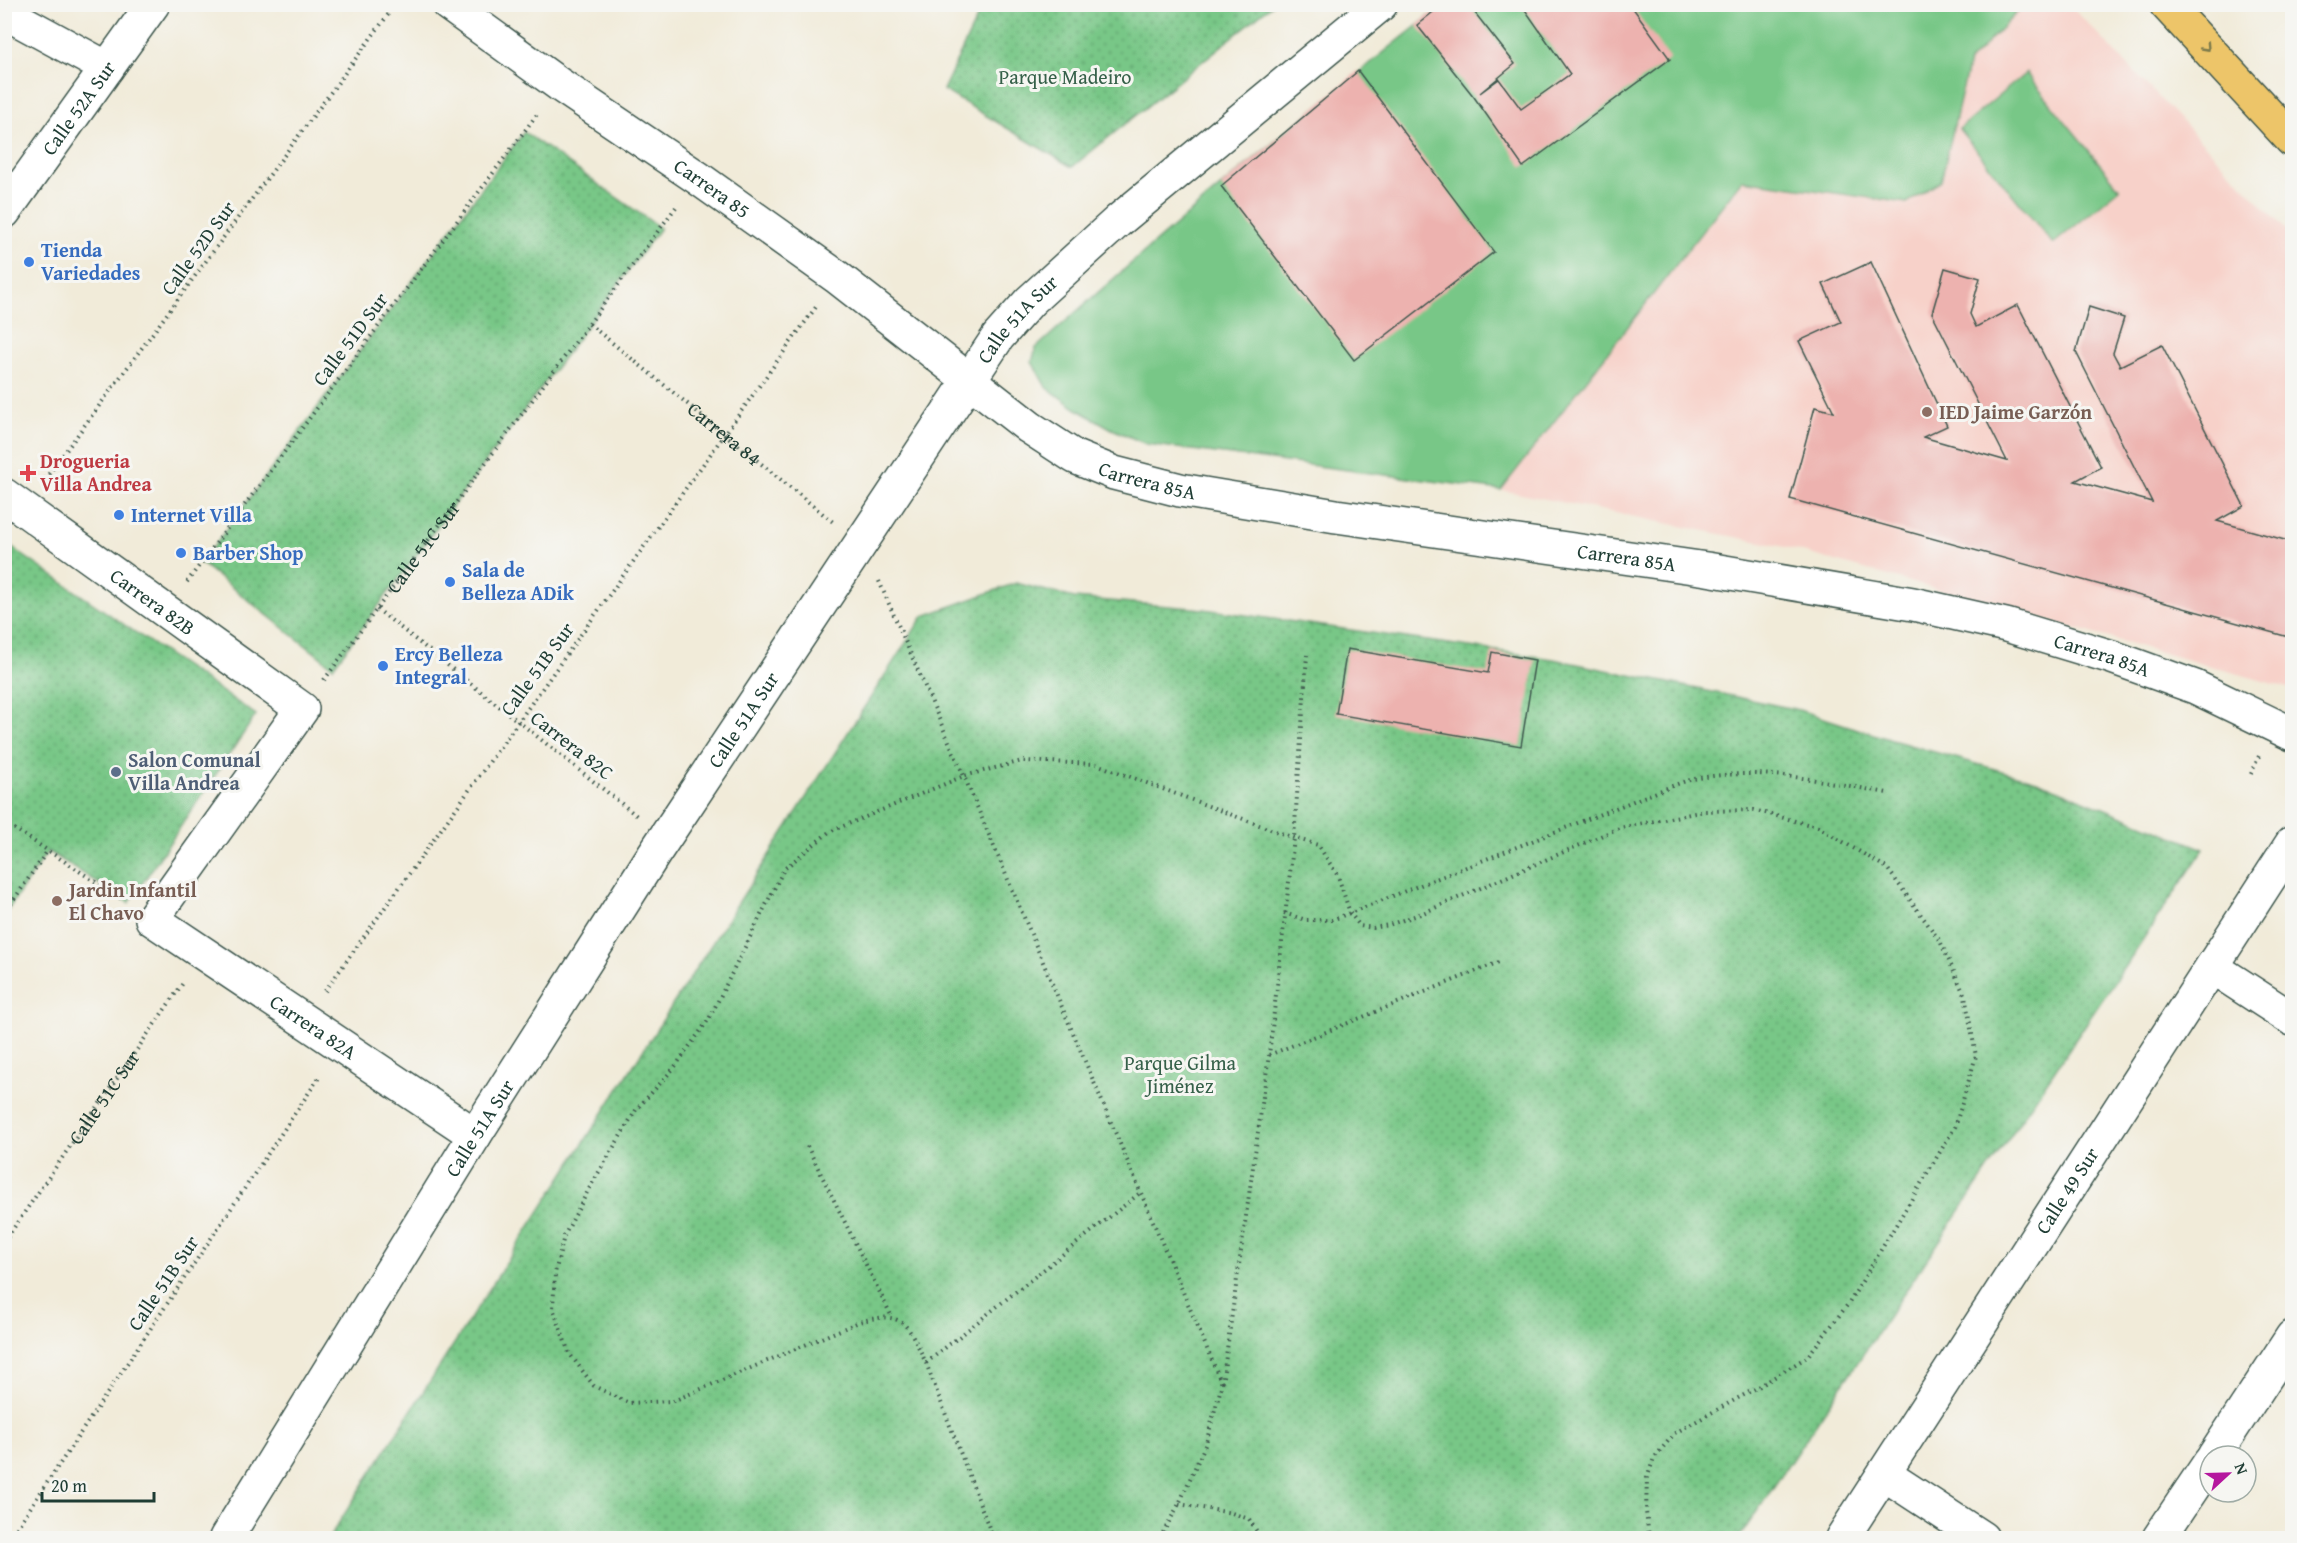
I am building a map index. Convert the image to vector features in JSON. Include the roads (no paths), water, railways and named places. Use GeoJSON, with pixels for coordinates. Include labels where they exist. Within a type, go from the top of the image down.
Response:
{"type":"FeatureCollection","features":[{"type":"Feature","properties":{"kind":"main road"},"geometry":{"type":"LineString","coordinates":[[2166,4],[2292,140]]}},
{"type":"Feature","properties":{"kind":"street","name":"Calle 52A Sur"},"geometry":{"type":"LineString","coordinates":[[5,209],[153,4]]}},
{"type":"Feature","properties":{"kind":"street","name":"Carrera 85"},"geometry":{"type":"LineString","coordinates":[[448,4],[560,85],[698,178],[837,277],[971,380]]}},
{"type":"Feature","properties":{"kind":"street","name":"Calle 51A Sur"},"geometry":{"type":"LineString","coordinates":[[226,1539],[475,1135],[665,838],[998,338],[1030,301],[1118,221],[1381,4]]}},
{"type":"Feature","properties":{"kind":"street"},"geometry":{"type":"LineString","coordinates":[[4,12],[107,68]]}},
{"type":"Feature","properties":{"kind":"street","name":"Carrera 85A"},"geometry":{"type":"LineString","coordinates":[[971,380],[1037,433],[1075,457],[1114,473],[1180,490],[1301,510],[1707,569],[1925,607],[2006,625],[2112,657],[2195,687],[2292,734]]}},
{"type":"Feature","properties":{"kind":"street","name":"Carrera 82B"},"geometry":{"type":"LineString","coordinates":[[14,502],[302,709],[152,919]]}},
{"type":"Feature","properties":{"kind":"street","name":"Calle 49 Sur"},"geometry":{"type":"LineString","coordinates":[[1842,1539],[2292,843]]}},
{"type":"Feature","properties":{"kind":"street","name":"Carrera 82A"},"geometry":{"type":"LineString","coordinates":[[152,919],[475,1135]]}},
{"type":"Feature","properties":{"kind":"street"},"geometry":{"type":"LineString","coordinates":[[2212,967],[2292,1019]]}},
{"type":"Feature","properties":{"kind":"street"},"geometry":{"type":"LineString","coordinates":[[2222,1444],[2292,1337]]}},
{"type":"Feature","properties":{"kind":"street"},"geometry":{"type":"LineString","coordinates":[[1884,1474],[1982,1539]]}},
{"type":"Feature","properties":{"kind":"street"},"geometry":{"type":"LineString","coordinates":[[2159,1539],[2198,1480]]}},
{"type":"Feature","properties":{"kind":"place","name":"Tienda Variedades"},"geometry":{"type":"Point","coordinates":[29,262]}},
{"type":"Feature","properties":{"kind":"place","name":"IED Jaime Garzón"},"geometry":{"type":"Point","coordinates":[1927,412]}},
{"type":"Feature","properties":{"kind":"place","name":"Drogueria Villa Andrea"},"geometry":{"type":"Point","coordinates":[28,473]}},
{"type":"Feature","properties":{"kind":"place","name":"Internet Villa"},"geometry":{"type":"Point","coordinates":[119,515]}},
{"type":"Feature","properties":{"kind":"place","name":"Barber Shop"},"geometry":{"type":"Point","coordinates":[181,553]}},
{"type":"Feature","properties":{"kind":"place","name":"Sala de Belleza ADik"},"geometry":{"type":"Point","coordinates":[450,582]}},
{"type":"Feature","properties":{"kind":"place","name":"Ercy Belleza Integral"},"geometry":{"type":"Point","coordinates":[383,666]}},
{"type":"Feature","properties":{"kind":"place","name":"Salon Comunal Villa Andrea"},"geometry":{"type":"Point","coordinates":[116,772]}},
{"type":"Feature","properties":{"kind":"place","name":"Jardin Infantil El Chavo"},"geometry":{"type":"Point","coordinates":[57,901]}},
{"type":"Feature","properties":{"kind":"park label","name":"Parque Madeiro"},"geometry":{"type":"Point","coordinates":[1065,77]}},
{"type":"Feature","properties":{"kind":"park label","name":"Parque Gilma Jiménez"},"geometry":{"type":"Point","coordinates":[1180,1074]}}]}
